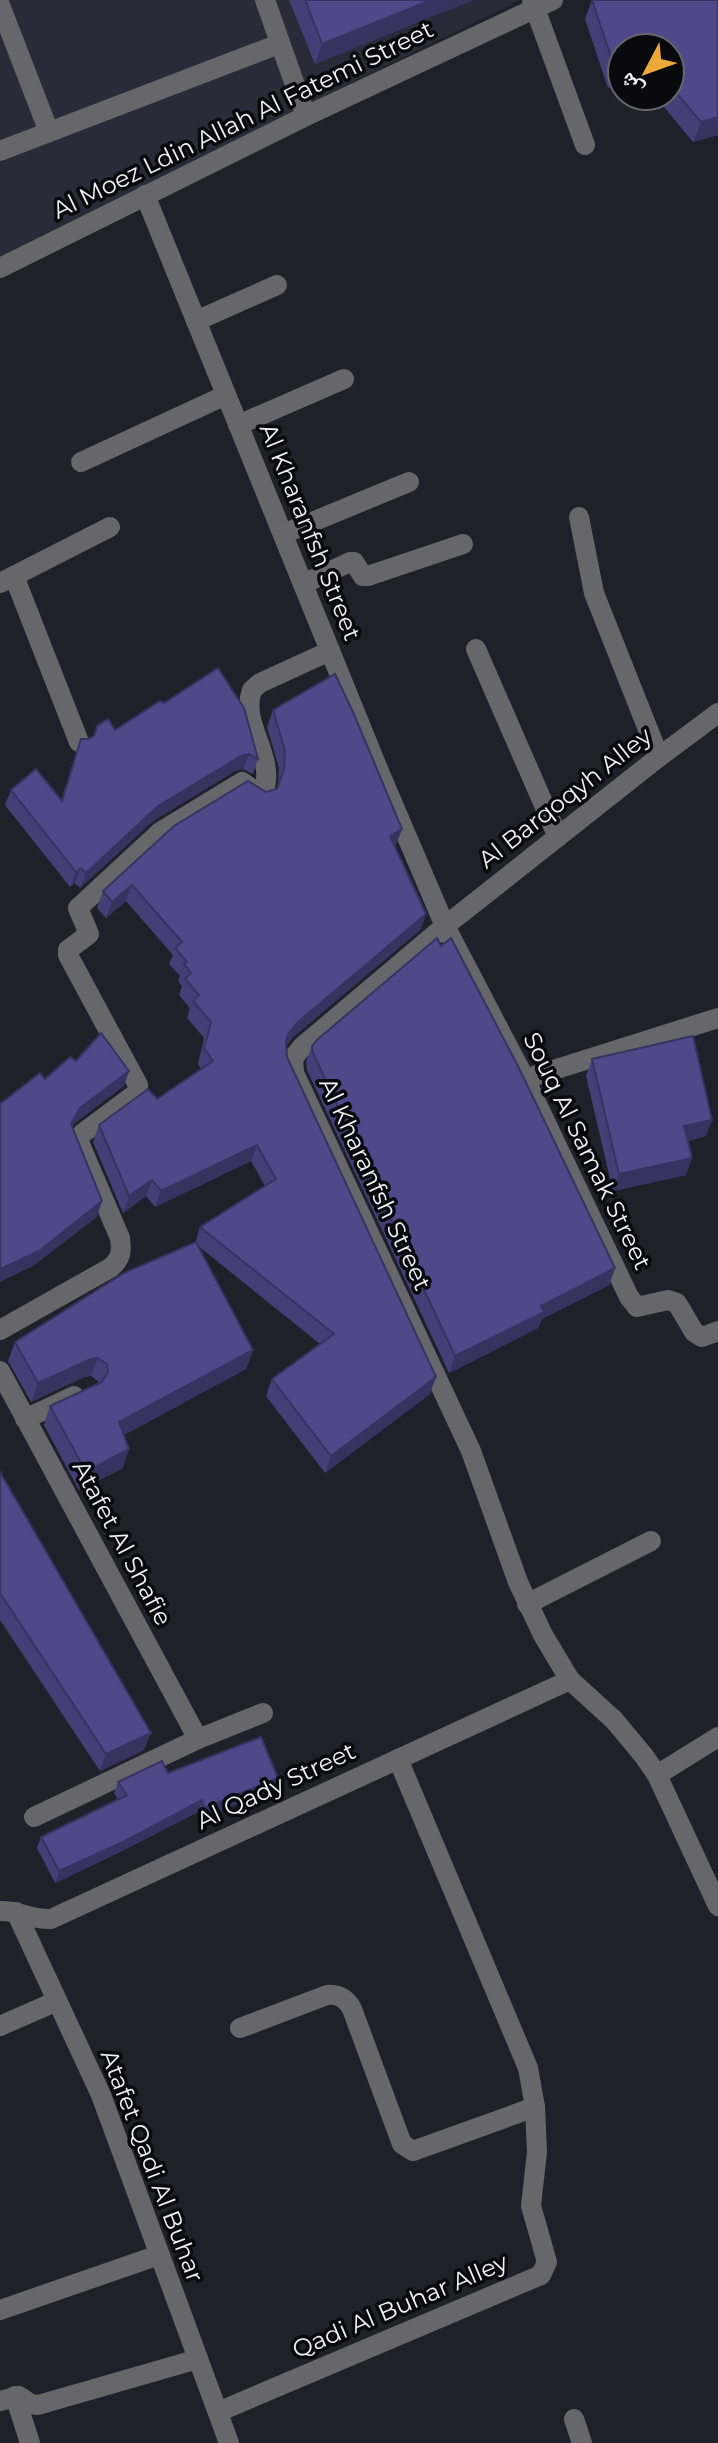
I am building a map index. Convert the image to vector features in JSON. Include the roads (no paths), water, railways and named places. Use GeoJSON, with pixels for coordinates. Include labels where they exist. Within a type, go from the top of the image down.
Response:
{"type":"FeatureCollection","features":[{"type":"Feature","properties":{"kind":"street"},"geometry":{"type":"LineString","coordinates":[[265,0],[306,116]]}},
{"type":"Feature","properties":{"kind":"street"},"geometry":{"type":"LineString","coordinates":[[540,2],[585,145]]}},
{"type":"Feature","properties":{"kind":"street","name":"Al Moez Ldin Allah Al Fatemi Street"},"geometry":{"type":"LineString","coordinates":[[0,268],[540,2]]}},
{"type":"Feature","properties":{"kind":"street"},"geometry":{"type":"LineString","coordinates":[[0,5],[49,132]]}},
{"type":"Feature","properties":{"kind":"street"},"geometry":{"type":"LineString","coordinates":[[0,151],[279,44]]}},
{"type":"Feature","properties":{"kind":"street","name":"Al Kharanfsh Street"},"geometry":{"type":"LineString","coordinates":[[145,195],[445,926],[303,1046],[293,1058],[293,1066],[471,1451],[527,1604],[570,1680],[614,1720],[657,1775],[717,1900]]}},
{"type":"Feature","properties":{"kind":"street"},"geometry":{"type":"LineString","coordinates":[[196,321],[277,285]]}},
{"type":"Feature","properties":{"kind":"street"},"geometry":{"type":"LineString","coordinates":[[238,425],[344,379]]}},
{"type":"Feature","properties":{"kind":"street"},"geometry":{"type":"LineString","coordinates":[[81,462],[226,395]]}},
{"type":"Feature","properties":{"kind":"street"},"geometry":{"type":"LineString","coordinates":[[283,534],[409,482]]}},
{"type":"Feature","properties":{"kind":"street"},"geometry":{"type":"LineString","coordinates":[[579,517],[594,593],[659,757]]}},
{"type":"Feature","properties":{"kind":"street"},"geometry":{"type":"LineString","coordinates":[[79,742],[7,580],[110,527]]}},
{"type":"Feature","properties":{"kind":"street"},"geometry":{"type":"LineString","coordinates":[[303,584],[350,562],[354,562],[363,576],[368,576],[463,544]]}},
{"type":"Feature","properties":{"kind":"street"},"geometry":{"type":"LineString","coordinates":[[476,649],[558,837]]}},
{"type":"Feature","properties":{"kind":"street"},"geometry":{"type":"LineString","coordinates":[[0,1330],[110,1268],[117,1263],[122,1252],[120,1238],[78,1140],[134,1095],[138,1085],[68,955],[72,945],[89,934],[78,908],[160,832],[242,782],[262,796],[268,783],[267,765],[248,708],[252,690],[260,683],[330,651]]}},
{"type":"Feature","properties":{"kind":"street","name":"Al Barqoqyh Alley"},"geometry":{"type":"LineString","coordinates":[[445,926],[718,713]]}},
{"type":"Feature","properties":{"kind":"street","name":"Souq Al Samak Street"},"geometry":{"type":"LineString","coordinates":[[445,926],[525,1079],[629,1297],[637,1307],[668,1300],[677,1303],[694,1332],[702,1337],[718,1331]]}},
{"type":"Feature","properties":{"kind":"street"},"geometry":{"type":"LineString","coordinates":[[525,1079],[718,1018]]}},
{"type":"Feature","properties":{"kind":"street","name":"Atafet Al Shafie"},"geometry":{"type":"LineString","coordinates":[[0,1371],[198,1739]]}},
{"type":"Feature","properties":{"kind":"street"},"geometry":{"type":"LineString","coordinates":[[25,1419],[89,1389]]}},
{"type":"Feature","properties":{"kind":"street"},"geometry":{"type":"LineString","coordinates":[[527,1604],[651,1541]]}},
{"type":"Feature","properties":{"kind":"street","name":"Al Qady Street"},"geometry":{"type":"LineString","coordinates":[[8,1911],[28,1918],[51,1919],[570,1680]]}},
{"type":"Feature","properties":{"kind":"street"},"geometry":{"type":"LineString","coordinates":[[34,1817],[198,1739],[263,1713]]}},
{"type":"Feature","properties":{"kind":"street"},"geometry":{"type":"LineString","coordinates":[[657,1775],[718,1737]]}},
{"type":"Feature","properties":{"kind":"street","name":"Qadi Al Buhar Alley"},"geometry":{"type":"LineString","coordinates":[[218,2412],[541,2275],[547,2262],[531,2206],[537,2152],[535,2107],[528,2068],[398,1759]]}},
{"type":"Feature","properties":{"kind":"street","name":"Atafet Qadi Al Buhar"},"geometry":{"type":"LineString","coordinates":[[8,1911],[57,2001],[101,2095],[229,2443]]}},
{"type":"Feature","properties":{"kind":"street"},"geometry":{"type":"LineString","coordinates":[[240,2028],[327,1995],[342,1997],[352,2009],[402,2144],[413,2151],[535,2107]]}},
{"type":"Feature","properties":{"kind":"street"},"geometry":{"type":"LineString","coordinates":[[0,2026],[57,2001]]}},
{"type":"Feature","properties":{"kind":"street"},"geometry":{"type":"LineString","coordinates":[[0,2310],[159,2255]]}},
{"type":"Feature","properties":{"kind":"street"},"geometry":{"type":"LineString","coordinates":[[8,2398],[38,2405],[198,2359]]}},
{"type":"Feature","properties":{"kind":"street"},"geometry":{"type":"LineString","coordinates":[[8,2398],[30,2443]]}},
{"type":"Feature","properties":{"kind":"street"},"geometry":{"type":"LineString","coordinates":[[574,2419],[582,2443]]}}]}
